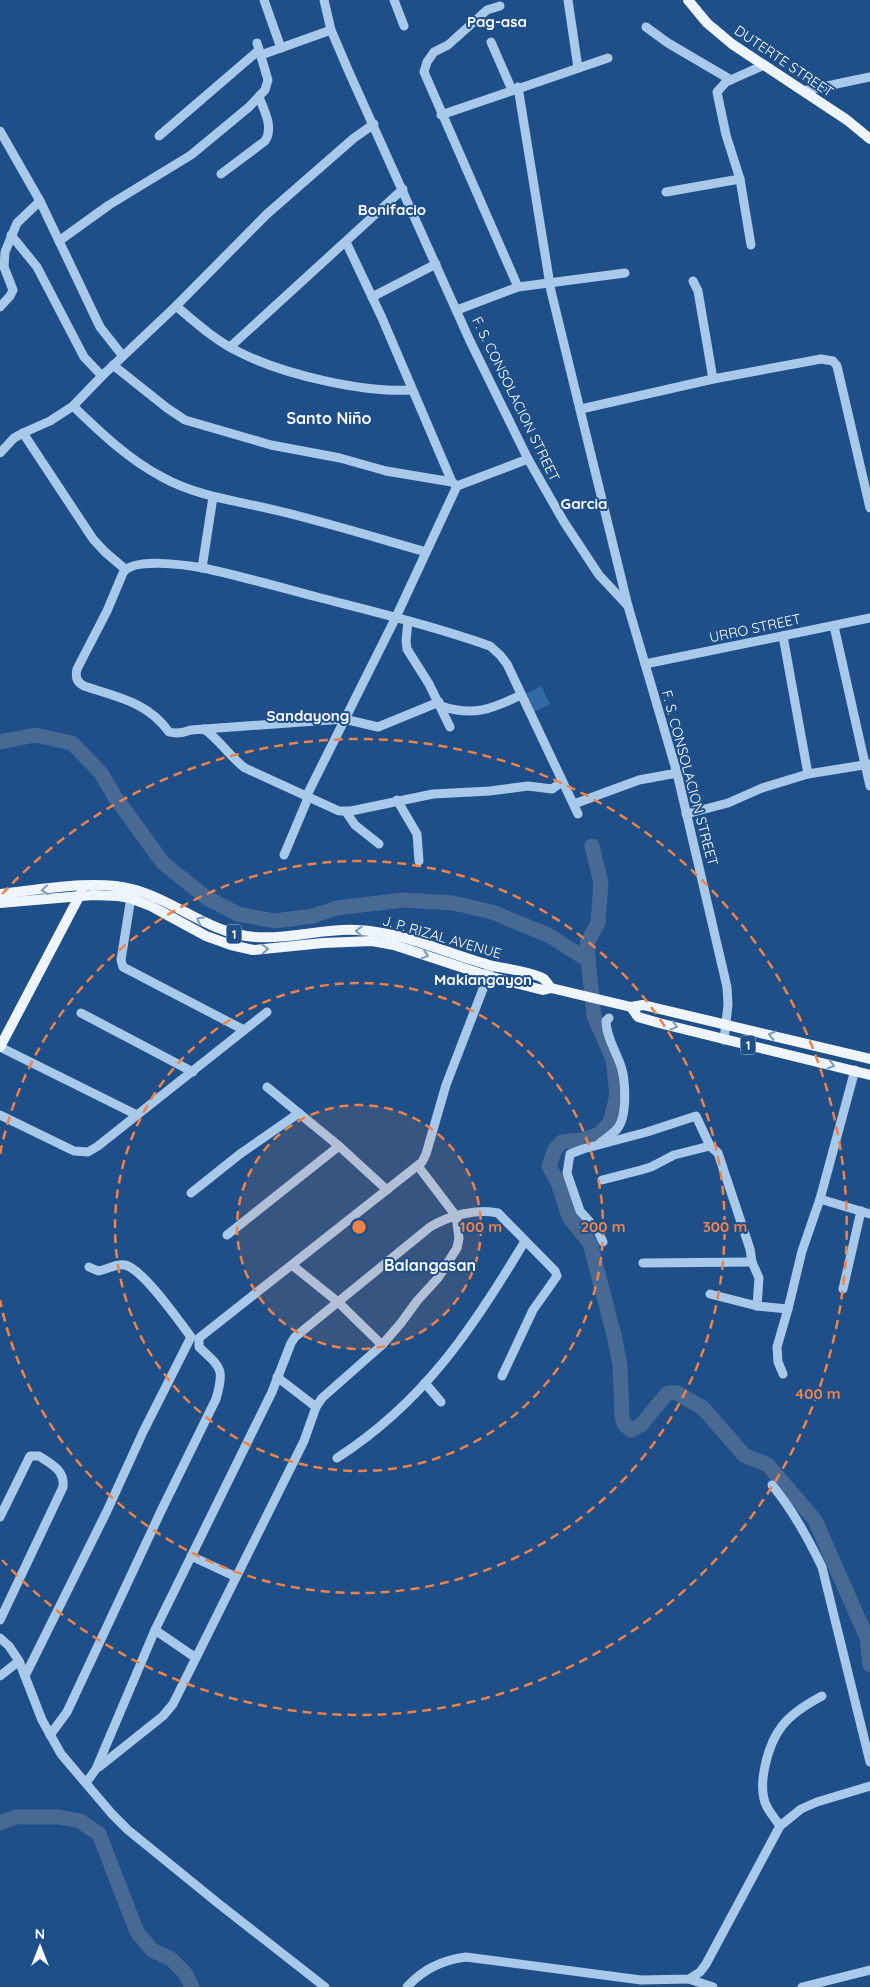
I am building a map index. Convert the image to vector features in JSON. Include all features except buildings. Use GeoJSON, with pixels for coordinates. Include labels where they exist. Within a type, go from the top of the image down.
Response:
{"type":"FeatureCollection","features":[{"type":"Feature","properties":{"kind":"main road","name":"DUTERTE STREET"},"geometry":{"type":"LineString","coordinates":[[688,0],[707,23],[732,44],[847,120],[870,138]]}},
{"type":"Feature","properties":{"kind":"main road","name":"J. P. RIZAL AVENUE"},"geometry":{"type":"LineString","coordinates":[[0,894],[100,885],[131,893],[206,936],[253,950],[354,941],[406,944],[489,970],[543,978],[551,988],[631,1007],[643,1005],[870,1059]]}},
{"type":"Feature","properties":{"kind":"main road"},"geometry":{"type":"LineString","coordinates":[[0,1047],[85,886]]}},
{"type":"Feature","properties":{"kind":"main road","name":"J. P. RIZAL AVENUE"},"geometry":{"type":"LineString","coordinates":[[0,903],[131,893]]}},
{"type":"Feature","properties":{"kind":"main road","name":"J. P. RIZAL AVENUE"},"geometry":{"type":"LineString","coordinates":[[631,1007],[638,1016],[724,1040],[870,1074]]}},
{"type":"Feature","properties":{"kind":"street"},"geometry":{"type":"LineString","coordinates":[[264,0],[281,48]]}},
{"type":"Feature","properties":{"kind":"street","name":"F. S. CONSOLACION STREET"},"geometry":{"type":"LineString","coordinates":[[324,0],[331,30],[470,342],[528,459],[564,522],[599,575],[628,606],[677,774],[727,987],[728,1024],[724,1040]]}},
{"type":"Feature","properties":{"kind":"street"},"geometry":{"type":"LineString","coordinates":[[394,0],[404,26]]}},
{"type":"Feature","properties":{"kind":"street"},"geometry":{"type":"LineString","coordinates":[[568,0],[578,68]]}},
{"type":"Feature","properties":{"kind":"street"},"geometry":{"type":"LineString","coordinates":[[500,6],[487,10],[448,45],[434,52],[424,66],[425,77],[518,287]]}},
{"type":"Feature","properties":{"kind":"street"},"geometry":{"type":"LineString","coordinates":[[646,27],[668,43],[731,80]]}},
{"type":"Feature","properties":{"kind":"street"},"geometry":{"type":"LineString","coordinates":[[159,136],[259,50],[281,48],[331,30]]}},
{"type":"Feature","properties":{"kind":"street"},"geometry":{"type":"LineString","coordinates":[[492,42],[515,88],[552,292],[582,409],[628,606]]}},
{"type":"Feature","properties":{"kind":"street"},"geometry":{"type":"LineString","coordinates":[[58,241],[109,205],[191,155],[231,123],[259,97],[265,90],[268,80],[259,50]]}},
{"type":"Feature","properties":{"kind":"street"},"geometry":{"type":"LineString","coordinates":[[441,114],[608,58]]}},
{"type":"Feature","properties":{"kind":"street"},"geometry":{"type":"LineString","coordinates":[[751,245],[740,179],[726,135],[717,92],[719,87],[731,80],[764,65]]}},
{"type":"Feature","properties":{"kind":"street"},"geometry":{"type":"LineString","coordinates":[[804,91],[870,78]]}},
{"type":"Feature","properties":{"kind":"street"},"geometry":{"type":"LineString","coordinates":[[221,174],[265,141],[267,137],[268,125],[259,97]]}},
{"type":"Feature","properties":{"kind":"street"},"geometry":{"type":"LineString","coordinates":[[0,454],[14,438],[23,432],[50,420],[73,406],[122,355],[176,306],[267,214],[354,138],[374,124]]}},
{"type":"Feature","properties":{"kind":"street"},"geometry":{"type":"LineString","coordinates":[[0,131],[40,201],[100,327],[122,355]]}},
{"type":"Feature","properties":{"kind":"street"},"geometry":{"type":"LineString","coordinates":[[666,192],[740,179]]}},
{"type":"Feature","properties":{"kind":"street"},"geometry":{"type":"LineString","coordinates":[[230,347],[402,189]]}},
{"type":"Feature","properties":{"kind":"street"},"geometry":{"type":"LineString","coordinates":[[0,306],[13,290],[4,267],[5,252],[19,219],[40,201]]}},
{"type":"Feature","properties":{"kind":"street"},"geometry":{"type":"LineString","coordinates":[[12,235],[37,266],[84,357],[102,376]]}},
{"type":"Feature","properties":{"kind":"street"},"geometry":{"type":"LineString","coordinates":[[284,855],[307,798],[344,719],[396,617],[426,552],[454,484],[346,242]]}},
{"type":"Feature","properties":{"kind":"street"},"geometry":{"type":"LineString","coordinates":[[372,297],[436,264]]}},
{"type":"Feature","properties":{"kind":"street"},"geometry":{"type":"LineString","coordinates":[[457,310],[518,287],[625,273]]}},
{"type":"Feature","properties":{"kind":"street"},"geometry":{"type":"LineString","coordinates":[[693,281],[698,291],[713,379]]}},
{"type":"Feature","properties":{"kind":"street"},"geometry":{"type":"LineString","coordinates":[[176,306],[198,325],[230,347],[264,363],[296,373],[379,390],[412,390]]}},
{"type":"Feature","properties":{"kind":"street"},"geometry":{"type":"LineString","coordinates":[[582,409],[713,379],[821,359],[833,361],[837,366],[870,508]]}},
{"type":"Feature","properties":{"kind":"street"},"geometry":{"type":"LineString","coordinates":[[113,365],[185,420],[271,445],[340,458],[386,471],[454,484],[528,459]]}},
{"type":"Feature","properties":{"kind":"street"},"geometry":{"type":"LineString","coordinates":[[73,406],[116,447],[143,467],[185,489],[295,515],[426,552]]}},
{"type":"Feature","properties":{"kind":"street"},"geometry":{"type":"LineString","coordinates":[[23,432],[93,538],[104,552],[125,569]]}},
{"type":"Feature","properties":{"kind":"street"},"geometry":{"type":"LineString","coordinates":[[202,568],[213,497]]}},
{"type":"Feature","properties":{"kind":"street"},"geometry":{"type":"LineString","coordinates":[[125,569],[143,564],[202,568],[396,617],[490,646],[500,654],[507,664],[578,814]]}},
{"type":"Feature","properties":{"kind":"street"},"geometry":{"type":"LineString","coordinates":[[125,569],[107,612],[76,669],[76,679],[84,686],[144,707],[160,721],[168,732],[180,734],[191,730],[344,719],[378,727],[440,704],[467,712],[490,709],[521,695]]}},
{"type":"Feature","properties":{"kind":"street","name":"URRO STREET"},"geometry":{"type":"LineString","coordinates":[[645,664],[870,618]]}},
{"type":"Feature","properties":{"kind":"street"},"geometry":{"type":"LineString","coordinates":[[408,621],[407,649],[440,704],[450,727]]}},
{"type":"Feature","properties":{"kind":"street"},"geometry":{"type":"LineString","coordinates":[[834,626],[868,765],[870,786]]}},
{"type":"Feature","properties":{"kind":"street"},"geometry":{"type":"LineString","coordinates":[[783,636],[808,774]]}},
{"type":"Feature","properties":{"kind":"street"},"geometry":{"type":"LineString","coordinates":[[204,729],[245,768],[334,810],[346,812],[432,794],[490,791],[528,786],[552,789],[562,782]]}},
{"type":"Feature","properties":{"kind":"street"},"geometry":{"type":"LineString","coordinates":[[686,814],[728,803],[762,788],[808,774],[868,765]]}},
{"type":"Feature","properties":{"kind":"street"},"geometry":{"type":"LineString","coordinates":[[574,804],[639,780],[677,774]]}},
{"type":"Feature","properties":{"kind":"street"},"geometry":{"type":"LineString","coordinates":[[398,800],[416,834],[419,861]]}},
{"type":"Feature","properties":{"kind":"street"},"geometry":{"type":"LineString","coordinates":[[346,812],[356,825],[379,844]]}},
{"type":"Feature","properties":{"kind":"street"},"geometry":{"type":"LineString","coordinates":[[131,893],[121,960],[123,967],[244,1030]]}},
{"type":"Feature","properties":{"kind":"street"},"geometry":{"type":"LineString","coordinates":[[25,1676],[107,1511],[143,1432],[195,1338],[418,1166],[426,1154],[446,1085],[489,970]]}},
{"type":"Feature","properties":{"kind":"street"},"geometry":{"type":"LineString","coordinates":[[0,1115],[74,1151],[88,1152],[193,1072],[267,1012]]}},
{"type":"Feature","properties":{"kind":"street"},"geometry":{"type":"LineString","coordinates":[[81,1013],[193,1072]]}},
{"type":"Feature","properties":{"kind":"street"},"geometry":{"type":"LineString","coordinates":[[594,1147],[618,1128],[624,1107],[626,1085],[621,1065],[606,1028],[606,1021],[609,1018]]}},
{"type":"Feature","properties":{"kind":"street"},"geometry":{"type":"LineString","coordinates":[[0,1047],[137,1115]]}},
{"type":"Feature","properties":{"kind":"street"},"geometry":{"type":"LineString","coordinates":[[783,1374],[778,1362],[777,1347],[802,1251],[820,1199],[855,1070]]}},
{"type":"Feature","properties":{"kind":"street"},"geometry":{"type":"LineString","coordinates":[[267,1087],[340,1146],[387,1190]]}},
{"type":"Feature","properties":{"kind":"street"},"geometry":{"type":"LineString","coordinates":[[191,1193],[240,1154],[299,1113]]}},
{"type":"Feature","properties":{"kind":"street"},"geometry":{"type":"LineString","coordinates":[[603,1242],[598,1232],[580,1211],[567,1173],[570,1154],[583,1148],[594,1147],[647,1132],[695,1116],[710,1146],[718,1153],[750,1249],[752,1262],[759,1278],[757,1306]]}},
{"type":"Feature","properties":{"kind":"street"},"geometry":{"type":"LineString","coordinates":[[227,1235],[340,1146]]}},
{"type":"Feature","properties":{"kind":"street"},"geometry":{"type":"LineString","coordinates":[[602,1180],[646,1169],[674,1155],[710,1146]]}},
{"type":"Feature","properties":{"kind":"street"},"geometry":{"type":"LineString","coordinates":[[96,1769],[163,1716],[173,1704],[304,1441],[316,1407],[329,1390],[402,1324],[452,1258],[459,1238],[456,1216],[418,1166]]}},
{"type":"Feature","properties":{"kind":"street"},"geometry":{"type":"LineString","coordinates":[[820,1199],[870,1214]]}},
{"type":"Feature","properties":{"kind":"street"},"geometry":{"type":"LineString","coordinates":[[843,1289],[860,1211]]}},
{"type":"Feature","properties":{"kind":"street"},"geometry":{"type":"LineString","coordinates":[[86,1783],[96,1769],[156,1630],[272,1392],[291,1343],[295,1338],[430,1227],[456,1216],[483,1212],[498,1213],[555,1271],[557,1276],[533,1310],[502,1376]]}},
{"type":"Feature","properties":{"kind":"street"},"geometry":{"type":"LineString","coordinates":[[336,1458],[372,1434],[425,1384],[451,1354],[483,1308],[524,1241]]}},
{"type":"Feature","properties":{"kind":"street"},"geometry":{"type":"LineString","coordinates":[[643,1263],[752,1262]]}},
{"type":"Feature","properties":{"kind":"street"},"geometry":{"type":"LineString","coordinates":[[50,1735],[67,1712],[216,1399],[220,1385],[221,1370],[199,1348],[195,1338],[131,1267],[122,1264],[98,1271],[90,1267]]}},
{"type":"Feature","properties":{"kind":"street"},"geometry":{"type":"LineString","coordinates":[[292,1265],[338,1302],[382,1344]]}},
{"type":"Feature","properties":{"kind":"street"},"geometry":{"type":"LineString","coordinates":[[710,1294],[757,1306],[788,1309]]}},
{"type":"Feature","properties":{"kind":"street"},"geometry":{"type":"LineString","coordinates":[[277,1377],[316,1407]]}},
{"type":"Feature","properties":{"kind":"street"},"geometry":{"type":"LineString","coordinates":[[425,1384],[441,1402]]}},
{"type":"Feature","properties":{"kind":"street"},"geometry":{"type":"LineString","coordinates":[[0,1517],[30,1456],[39,1456],[58,1469],[63,1476],[63,1487],[3,1603],[0,1620]]}},
{"type":"Feature","properties":{"kind":"street"},"geometry":{"type":"LineString","coordinates":[[772,1485],[789,1506],[822,1567],[870,1762]]}},
{"type":"Feature","properties":{"kind":"street"},"geometry":{"type":"LineString","coordinates":[[191,1556],[236,1577]]}},
{"type":"Feature","properties":{"kind":"street"},"geometry":{"type":"LineString","coordinates":[[156,1630],[196,1658]]}},
{"type":"Feature","properties":{"kind":"street"},"geometry":{"type":"LineString","coordinates":[[0,1638],[9,1646],[19,1661],[42,1720],[61,1754],[112,1814],[128,1830],[325,1987]]}},
{"type":"Feature","properties":{"kind":"street"},"geometry":{"type":"LineString","coordinates":[[0,1676],[19,1661]]}},
{"type":"Feature","properties":{"kind":"street"},"geometry":{"type":"LineString","coordinates":[[780,1826],[767,1806],[763,1791],[764,1772],[771,1746],[782,1726],[802,1708],[822,1696]]}},
{"type":"Feature","properties":{"kind":"street"},"geometry":{"type":"LineString","coordinates":[[689,1980],[700,1972],[706,1964],[780,1826],[801,1809],[817,1802],[870,1786]]}},
{"type":"Feature","properties":{"kind":"street"},"geometry":{"type":"LineString","coordinates":[[407,1987],[414,1979],[434,1965],[449,1959],[466,1957],[641,1980],[689,1980],[713,1987]]}},
{"type":"Feature","properties":{"kind":"street"},"geometry":{"type":"LineString","coordinates":[[802,1987],[870,1970]]}},
{"type":"Feature","properties":{"kind":"shaded area"},"geometry":{"type":"Polygon","coordinates":[[[541,686],[550,704],[534,712],[524,695],[541,686]]]}},
{"type":"Feature","properties":{"kind":"waterway"},"geometry":{"type":"LineString","coordinates":[[0,742],[35,735],[72,743],[101,773],[115,797],[163,863],[207,898],[238,914],[275,921],[313,916],[337,908],[403,900],[453,903],[492,912],[548,935],[588,960]]}},
{"type":"Feature","properties":{"kind":"waterway"},"geometry":{"type":"LineString","coordinates":[[592,846],[601,883],[598,923],[587,943],[588,960],[594,1016],[613,1059],[617,1095],[610,1123],[599,1134],[582,1140],[562,1142],[555,1149],[549,1166],[558,1183],[569,1217],[590,1243],[620,1365],[622,1417],[624,1424],[631,1430],[641,1425],[668,1393],[677,1393],[703,1408],[744,1455],[768,1465],[815,1520],[867,1638],[870,1665]]}},
{"type":"Feature","properties":{"kind":"waterway"},"geometry":{"type":"LineString","coordinates":[[0,1823],[15,1817],[59,1817],[80,1821],[99,1834],[137,1932],[152,1950],[171,1959],[185,1973],[192,1987]]}},
{"type":"Feature","properties":{"kind":"district","name":"Pag-asa"},"geometry":{"type":"Point","coordinates":[497,21]}},
{"type":"Feature","properties":{"kind":"district","name":"Bonifacio"},"geometry":{"type":"Point","coordinates":[392,209]}},
{"type":"Feature","properties":{"kind":"district","name":"Santo Niño"},"geometry":{"type":"Point","coordinates":[329,418]}},
{"type":"Feature","properties":{"kind":"district","name":"Garcia"},"geometry":{"type":"Point","coordinates":[584,503]}},
{"type":"Feature","properties":{"kind":"district","name":"Sandayong"},"geometry":{"type":"Point","coordinates":[308,715]}},
{"type":"Feature","properties":{"kind":"district","name":"Makiangayon"},"geometry":{"type":"Point","coordinates":[483,979]}},
{"type":"Feature","properties":{"kind":"district","name":"Balangasan"},"geometry":{"type":"Point","coordinates":[430,1265]}}]}
